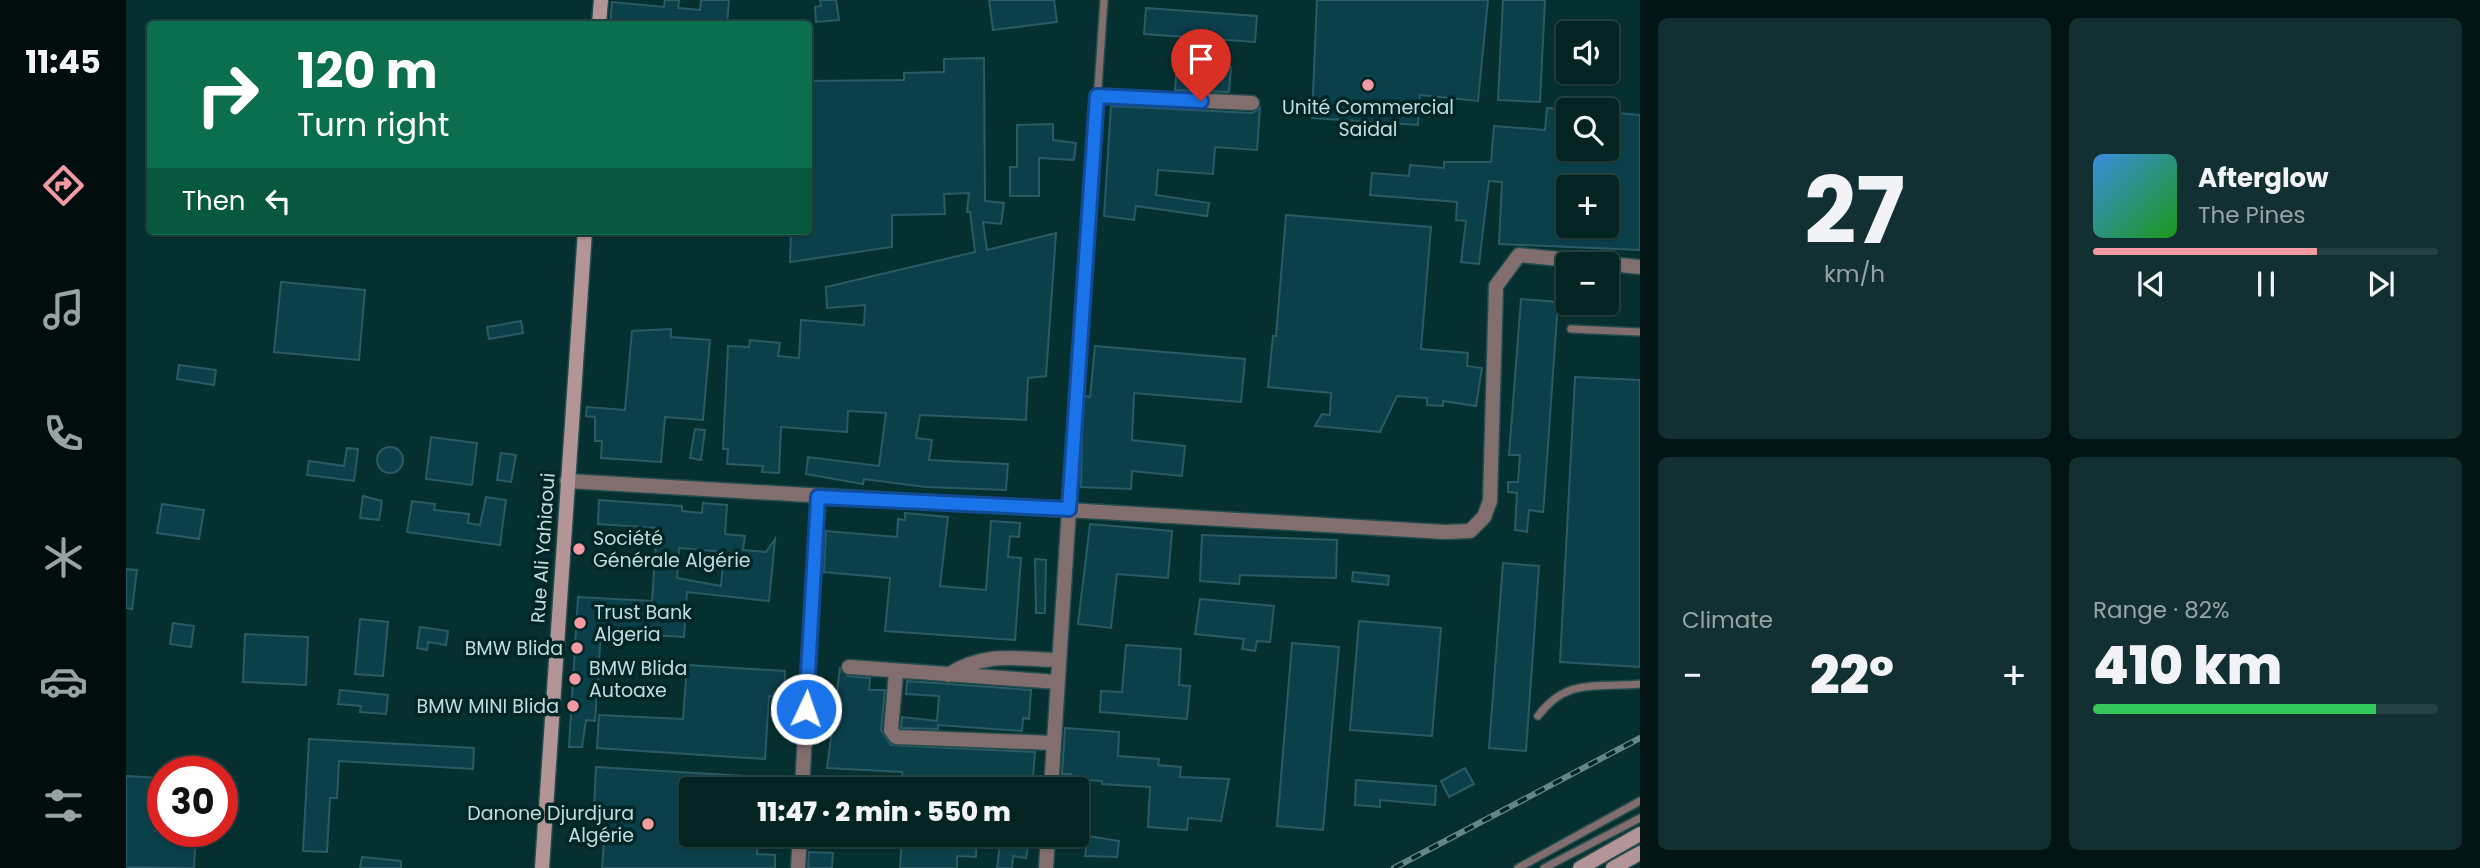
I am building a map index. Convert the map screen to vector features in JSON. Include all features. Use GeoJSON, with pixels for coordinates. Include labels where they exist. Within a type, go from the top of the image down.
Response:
{"type":"FeatureCollection","features":[{"type":"Feature","properties":{"kind":"main road"},"geometry":{"type":"LineString","coordinates":[[599,21],[601,0]]}},
{"type":"Feature","properties":{"kind":"main road","name":"Rue Ali Yahiaoui"},"geometry":{"type":"LineString","coordinates":[[542,868],[584,235]]}},
{"type":"Feature","properties":{"kind":"main road"},"geometry":{"type":"LineString","coordinates":[[1580,868],[1640,834]]}},
{"type":"Feature","properties":{"kind":"main road"},"geometry":{"type":"LineString","coordinates":[[1613,868],[1640,853]]}},
{"type":"Feature","properties":{"kind":"street"},"geometry":{"type":"LineString","coordinates":[[1097,96],[1252,103]]}},
{"type":"Feature","properties":{"kind":"street"},"geometry":{"type":"LineString","coordinates":[[567,481],[1446,533],[1470,531],[1484,517],[1490,501],[1496,286],[1519,255],[1640,267]]}},
{"type":"Feature","properties":{"kind":"street"},"geometry":{"type":"LineString","coordinates":[[803,777],[818,497]]}},
{"type":"Feature","properties":{"kind":"street"},"geometry":{"type":"LineString","coordinates":[[1052,777],[1069,509]]}},
{"type":"Feature","properties":{"kind":"street"},"geometry":{"type":"LineString","coordinates":[[948,675],[968,662],[986,658],[1059,660]]}},
{"type":"Feature","properties":{"kind":"street"},"geometry":{"type":"LineString","coordinates":[[849,667],[1058,682]]}},
{"type":"Feature","properties":{"kind":"street"},"geometry":{"type":"LineString","coordinates":[[896,672],[891,730],[896,737],[1054,743]]}},
{"type":"Feature","properties":{"kind":"street"},"geometry":{"type":"LineString","coordinates":[[798,868],[799,847]]}},
{"type":"Feature","properties":{"kind":"street"},"geometry":{"type":"LineString","coordinates":[[1046,868],[1047,847]]}},
{"type":"Feature","properties":{"kind":"lane"},"geometry":{"type":"LineString","coordinates":[[1069,509],[1104,0]]}},
{"type":"Feature","properties":{"kind":"lane"},"geometry":{"type":"LineString","coordinates":[[1571,329],[1640,332]]}},
{"type":"Feature","properties":{"kind":"lane"},"geometry":{"type":"LineString","coordinates":[[1538,716],[1550,700],[1586,685],[1640,684]]}},
{"type":"Feature","properties":{"kind":"lane"},"geometry":{"type":"LineString","coordinates":[[1518,868],[1640,801]]}},
{"type":"Feature","properties":{"kind":"lane"},"geometry":{"type":"LineString","coordinates":[[1544,868],[1640,818]]}},
{"type":"Feature","properties":{"kind":"building"},"geometry":{"type":"Polygon","coordinates":[[[665,0],[679,0],[678,8],[700,10],[701,0],[729,0],[727,21],[610,21],[612,2],[664,7],[665,0]]]}},
{"type":"Feature","properties":{"kind":"building"},"geometry":{"type":"Polygon","coordinates":[[[820,0],[836,0],[839,20],[816,22],[815,7],[821,6],[820,0]]]}},
{"type":"Feature","properties":{"kind":"building"},"geometry":{"type":"Polygon","coordinates":[[[989,0],[1054,0],[1057,22],[993,30],[989,0]]]}},
{"type":"Feature","properties":{"kind":"building"},"geometry":{"type":"Polygon","coordinates":[[[1317,0],[1488,0],[1478,101],[1420,95],[1418,125],[1312,118],[1317,0]]]}},
{"type":"Feature","properties":{"kind":"building"},"geometry":{"type":"Polygon","coordinates":[[[1503,0],[1545,0],[1540,102],[1498,100],[1503,0]]]}},
{"type":"Feature","properties":{"kind":"building"},"geometry":{"type":"Polygon","coordinates":[[[1146,8],[1257,16],[1255,42],[1144,34],[1146,8]]]}},
{"type":"Feature","properties":{"kind":"building"},"geometry":{"type":"Polygon","coordinates":[[[984,58],[985,201],[1004,203],[1001,224],[983,222],[987,250],[1056,233],[1046,376],[1028,378],[1026,420],[920,415],[916,438],[932,440],[929,460],[1008,464],[1006,490],[926,487],[864,479],[863,484],[806,474],[808,457],[879,466],[886,413],[848,411],[847,432],[781,427],[779,473],[762,472],[763,466],[727,464],[728,449],[723,449],[728,346],[749,347],[750,340],[780,343],[778,356],[799,358],[801,320],[864,325],[865,305],[827,308],[826,287],[975,252],[970,212],[967,212],[969,193],[944,194],[945,214],[892,215],[892,247],[790,262],[791,235],[812,235],[812,81],[904,80],[904,73],[944,72],[944,59],[984,58]]]}},
{"type":"Feature","properties":{"kind":"building"},"geometry":{"type":"Polygon","coordinates":[[[1177,63],[1231,67],[1229,92],[1175,90],[1177,63]]]}},
{"type":"Feature","properties":{"kind":"building"},"geometry":{"type":"Polygon","coordinates":[[[1111,106],[1252,113],[1260,108],[1257,150],[1215,147],[1213,174],[1158,170],[1156,195],[1209,203],[1207,216],[1136,206],[1134,220],[1104,216],[1111,106]]]}},
{"type":"Feature","properties":{"kind":"building"},"geometry":{"type":"Polygon","coordinates":[[[1547,108],[1556,109],[1556,161],[1619,161],[1619,113],[1640,115],[1640,250],[1499,244],[1502,182],[1489,181],[1479,264],[1461,262],[1466,221],[1456,220],[1457,202],[1370,195],[1372,173],[1409,176],[1410,165],[1444,168],[1444,162],[1491,162],[1494,126],[1545,130],[1547,108]]]}},
{"type":"Feature","properties":{"kind":"building"},"geometry":{"type":"Polygon","coordinates":[[[1053,124],[1053,140],[1076,143],[1074,160],[1039,158],[1039,196],[1010,196],[1010,167],[1017,167],[1017,125],[1053,124]]]}},
{"type":"Feature","properties":{"kind":"building"},"geometry":{"type":"Polygon","coordinates":[[[1286,215],[1431,227],[1421,349],[1468,353],[1467,366],[1482,368],[1476,406],[1443,401],[1443,406],[1427,405],[1427,398],[1397,396],[1380,432],[1315,426],[1322,414],[1330,415],[1331,393],[1268,387],[1273,336],[1276,336],[1286,215]]]}},
{"type":"Feature","properties":{"kind":"building"},"geometry":{"type":"Polygon","coordinates":[[[281,282],[365,290],[359,360],[274,352],[281,282]]]}},
{"type":"Feature","properties":{"kind":"building"},"geometry":{"type":"Polygon","coordinates":[[[1521,299],[1556,302],[1543,512],[1529,510],[1527,532],[1515,530],[1517,493],[1508,492],[1508,482],[1518,482],[1520,455],[1509,455],[1521,299]]]}},
{"type":"Feature","properties":{"kind":"building"},"geometry":{"type":"Polygon","coordinates":[[[521,321],[523,333],[489,339],[487,327],[521,321]]]}},
{"type":"Feature","properties":{"kind":"building"},"geometry":{"type":"Polygon","coordinates":[[[671,329],[671,337],[710,340],[703,420],[665,417],[661,462],[601,458],[602,441],[595,441],[595,417],[586,416],[587,407],[625,410],[632,331],[671,329]]]}},
{"type":"Feature","properties":{"kind":"building"},"geometry":{"type":"Polygon","coordinates":[[[1095,346],[1245,359],[1241,402],[1134,393],[1132,440],[1185,446],[1182,476],[1132,471],[1131,489],[1081,487],[1083,396],[1090,397],[1095,346]]]}},
{"type":"Feature","properties":{"kind":"building"},"geometry":{"type":"Polygon","coordinates":[[[179,365],[216,370],[214,385],[177,379],[179,365]]]}},
{"type":"Feature","properties":{"kind":"building"},"geometry":{"type":"Polygon","coordinates":[[[1575,377],[1640,380],[1640,667],[1560,662],[1575,377]]]}},
{"type":"Feature","properties":{"kind":"building"},"geometry":{"type":"Polygon","coordinates":[[[695,429],[705,430],[701,460],[690,458],[695,429]]]}},
{"type":"Feature","properties":{"kind":"building"},"geometry":{"type":"Polygon","coordinates":[[[431,437],[477,443],[472,485],[426,479],[431,437]]]}},
{"type":"Feature","properties":{"kind":"building"},"geometry":{"type":"Polygon","coordinates":[[[390,447],[399,451],[403,460],[399,469],[390,473],[381,469],[377,460],[381,451],[390,447]]]}},
{"type":"Feature","properties":{"kind":"building"},"geometry":{"type":"Polygon","coordinates":[[[347,448],[358,449],[354,481],[307,475],[309,461],[344,466],[347,448]]]}},
{"type":"Feature","properties":{"kind":"building"},"geometry":{"type":"Polygon","coordinates":[[[501,453],[516,455],[511,482],[497,480],[501,453]]]}},
{"type":"Feature","properties":{"kind":"building"},"geometry":{"type":"Polygon","coordinates":[[[363,496],[382,501],[379,520],[360,518],[363,496]]]}},
{"type":"Feature","properties":{"kind":"building"},"geometry":{"type":"Polygon","coordinates":[[[486,497],[506,500],[500,545],[407,532],[412,501],[435,504],[434,510],[469,514],[468,523],[480,525],[486,497]]]}},
{"type":"Feature","properties":{"kind":"building"},"geometry":{"type":"Polygon","coordinates":[[[599,500],[682,506],[682,511],[702,513],[703,503],[727,505],[725,534],[745,536],[743,550],[766,552],[775,539],[769,601],[687,592],[684,637],[601,632],[595,721],[586,720],[582,747],[569,747],[578,597],[652,601],[657,528],[598,524],[599,500]],[[679,548],[677,578],[721,586],[724,552],[679,548]]]}},
{"type":"Feature","properties":{"kind":"building"},"geometry":{"type":"Polygon","coordinates":[[[162,504],[204,510],[199,539],[157,533],[162,504]]]}},
{"type":"Feature","properties":{"kind":"building"},"geometry":{"type":"Polygon","coordinates":[[[905,513],[948,517],[940,586],[986,590],[991,521],[1020,523],[1019,537],[1010,536],[1008,557],[1021,558],[1015,640],[885,631],[890,578],[824,572],[826,531],[897,537],[898,519],[905,520],[905,513]]]}},
{"type":"Feature","properties":{"kind":"building"},"geometry":{"type":"Polygon","coordinates":[[[1090,524],[1172,531],[1168,578],[1117,574],[1111,628],[1078,624],[1090,524]]]}},
{"type":"Feature","properties":{"kind":"building"},"geometry":{"type":"Polygon","coordinates":[[[1202,535],[1337,540],[1336,578],[1240,575],[1239,584],[1200,581],[1202,535]]]}},
{"type":"Feature","properties":{"kind":"building"},"geometry":{"type":"Polygon","coordinates":[[[1035,559],[1046,560],[1045,613],[1036,613],[1035,559]]]}},
{"type":"Feature","properties":{"kind":"building"},"geometry":{"type":"Polygon","coordinates":[[[1503,563],[1539,566],[1526,751],[1489,748],[1503,563]]]}},
{"type":"Feature","properties":{"kind":"building"},"geometry":{"type":"Polygon","coordinates":[[[126,569],[137,570],[132,609],[126,608],[126,569]]]}},
{"type":"Feature","properties":{"kind":"building"},"geometry":{"type":"Polygon","coordinates":[[[1353,572],[1389,576],[1388,585],[1352,581],[1353,572]]]}},
{"type":"Feature","properties":{"kind":"building"},"geometry":{"type":"Polygon","coordinates":[[[1200,599],[1274,606],[1270,642],[1257,641],[1255,651],[1242,649],[1244,639],[1195,634],[1200,599]]]}},
{"type":"Feature","properties":{"kind":"building"},"geometry":{"type":"Polygon","coordinates":[[[360,619],[388,622],[383,676],[355,674],[360,619]]]}},
{"type":"Feature","properties":{"kind":"building"},"geometry":{"type":"Polygon","coordinates":[[[1359,621],[1441,628],[1432,736],[1350,730],[1359,621]]]}},
{"type":"Feature","properties":{"kind":"building"},"geometry":{"type":"Polygon","coordinates":[[[173,623],[194,626],[191,647],[170,644],[173,623]]]}},
{"type":"Feature","properties":{"kind":"building"},"geometry":{"type":"Polygon","coordinates":[[[420,627],[448,631],[446,645],[428,642],[427,650],[417,648],[420,627]]]}},
{"type":"Feature","properties":{"kind":"building"},"geometry":{"type":"Polygon","coordinates":[[[245,634],[308,637],[306,685],[243,682],[245,634]]]}},
{"type":"Feature","properties":{"kind":"building"},"geometry":{"type":"Polygon","coordinates":[[[1292,643],[1339,647],[1323,830],[1277,826],[1292,643]]]}},
{"type":"Feature","properties":{"kind":"building"},"geometry":{"type":"Polygon","coordinates":[[[1126,645],[1181,649],[1179,685],[1190,686],[1187,719],[1100,712],[1101,691],[1122,692],[1126,645]]]}},
{"type":"Feature","properties":{"kind":"building"},"geometry":{"type":"Polygon","coordinates":[[[687,665],[785,671],[784,697],[769,696],[765,759],[597,748],[599,715],[683,719],[687,665]]]}},
{"type":"Feature","properties":{"kind":"building"},"geometry":{"type":"Polygon","coordinates":[[[840,668],[848,676],[870,678],[869,690],[885,690],[881,730],[891,745],[1035,752],[1033,777],[903,777],[902,772],[827,768],[840,668]]]}},
{"type":"Feature","properties":{"kind":"building"},"geometry":{"type":"Polygon","coordinates":[[[907,681],[1031,690],[1029,719],[1023,718],[1022,731],[938,725],[938,729],[901,728],[902,717],[937,721],[939,696],[906,694],[907,681]]]}},
{"type":"Feature","properties":{"kind":"building"},"geometry":{"type":"Polygon","coordinates":[[[340,690],[388,695],[386,714],[360,712],[361,706],[338,704],[340,690]]]}},
{"type":"Feature","properties":{"kind":"building"},"geometry":{"type":"Polygon","coordinates":[[[1065,728],[1119,732],[1118,756],[1159,759],[1158,765],[1181,767],[1180,777],[1229,779],[1221,821],[1188,818],[1187,830],[1148,827],[1150,787],[1102,784],[1102,781],[1089,780],[1089,777],[1062,774],[1065,728]]]}},
{"type":"Feature","properties":{"kind":"building"},"geometry":{"type":"Polygon","coordinates":[[[309,739],[474,748],[473,769],[339,761],[337,798],[330,798],[327,852],[303,851],[309,739]]]}},
{"type":"Feature","properties":{"kind":"building","name":"Danone Djurdjura Algérie"},"geometry":{"type":"Polygon","coordinates":[[[596,767],[761,777],[679,777],[679,847],[757,847],[757,854],[775,855],[775,868],[602,868],[606,814],[594,808],[596,767]]]}},
{"type":"Feature","properties":{"kind":"building"},"geometry":{"type":"Polygon","coordinates":[[[1465,768],[1474,784],[1449,797],[1441,781],[1465,768]]]}},
{"type":"Feature","properties":{"kind":"building"},"geometry":{"type":"Polygon","coordinates":[[[126,776],[147,777],[147,847],[195,847],[194,868],[126,867],[126,776]]]}},
{"type":"Feature","properties":{"kind":"building"},"geometry":{"type":"Polygon","coordinates":[[[1356,780],[1436,786],[1435,805],[1380,800],[1380,807],[1355,805],[1356,780]]]}},
{"type":"Feature","properties":{"kind":"building"},"geometry":{"type":"Polygon","coordinates":[[[1089,836],[1119,841],[1117,857],[1085,856],[1086,847],[1089,847],[1089,836]]]}},
{"type":"Feature","properties":{"kind":"building"},"geometry":{"type":"Polygon","coordinates":[[[901,847],[976,847],[976,857],[957,856],[957,868],[900,868],[901,847]]]}},
{"type":"Feature","properties":{"kind":"building"},"geometry":{"type":"Polygon","coordinates":[[[1000,847],[1028,848],[1026,858],[1013,856],[1012,868],[997,868],[1000,847]]]}},
{"type":"Feature","properties":{"kind":"building"},"geometry":{"type":"Polygon","coordinates":[[[809,852],[833,853],[832,868],[808,868],[809,852]]]}},
{"type":"Feature","properties":{"kind":"building"},"geometry":{"type":"Polygon","coordinates":[[[362,857],[401,861],[401,868],[360,868],[362,857]]]}},
{"type":"Feature","properties":{"kind":"railway"},"geometry":{"type":"LineString","coordinates":[[1394,868],[1640,738]]}},
{"type":"Feature","properties":{"kind":"place","name":"Unité Commercial Saidal"},"geometry":{"type":"Point","coordinates":[1368,85]}},
{"type":"Feature","properties":{"kind":"place","name":"Société Générale Algérie"},"geometry":{"type":"Point","coordinates":[579,549]}},
{"type":"Feature","properties":{"kind":"place","name":"Trust Bank Algeria"},"geometry":{"type":"Point","coordinates":[580,623]}},
{"type":"Feature","properties":{"kind":"place","name":"BMW Blida"},"geometry":{"type":"Point","coordinates":[577,648]}},
{"type":"Feature","properties":{"kind":"place","name":"BMW Blida Autoaxe"},"geometry":{"type":"Point","coordinates":[575,679]}},
{"type":"Feature","properties":{"kind":"place","name":"BMW MINI Blida"},"geometry":{"type":"Point","coordinates":[573,706]}},
{"type":"Feature","properties":{"kind":"place","name":"Danone Djurdjura Algérie"},"geometry":{"type":"Point","coordinates":[648,824]}},
{"type":"Feature","properties":{"kind":"route"},"geometry":{"type":"LineString","coordinates":[[806,709],[818,497],[1069,509],[1097,96],[1201,101]]}}]}
